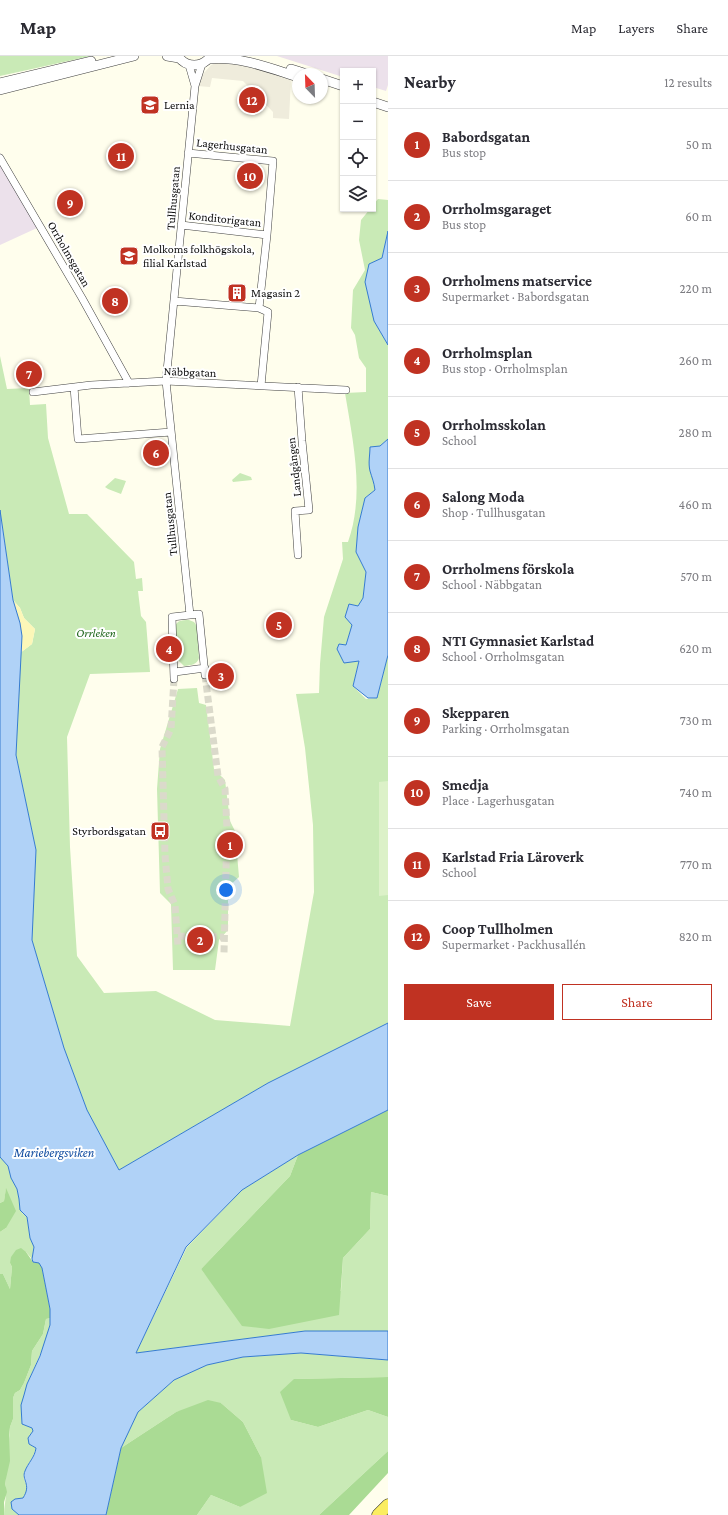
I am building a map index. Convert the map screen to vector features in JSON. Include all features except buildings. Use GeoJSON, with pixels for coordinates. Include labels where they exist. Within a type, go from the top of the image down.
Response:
{"type":"FeatureCollection","features":[{"type":"Feature","properties":{"kind":"main road"},"geometry":{"type":"LineString","coordinates":[[378,1515],[388,1504]]}},
{"type":"Feature","properties":{"kind":"street"},"geometry":{"type":"LineString","coordinates":[[0,83],[112,56]]}},
{"type":"Feature","properties":{"kind":"street"},"geometry":{"type":"LineString","coordinates":[[0,90],[134,56]]}},
{"type":"Feature","properties":{"kind":"street"},"geometry":{"type":"LineString","coordinates":[[167,56],[178,57],[189,65],[207,60],[230,58],[242,60],[292,75]]}},
{"type":"Feature","properties":{"kind":"street"},"geometry":{"type":"LineString","coordinates":[[250,56],[292,69]]}},
{"type":"Feature","properties":{"kind":"street","name":"Tullhusgatan"},"geometry":{"type":"LineString","coordinates":[[190,615],[166,381],[195,86],[207,60]]}},
{"type":"Feature","properties":{"kind":"street","name":"Tullhusgatan"},"geometry":{"type":"LineString","coordinates":[[189,65],[195,86]]}},
{"type":"Feature","properties":{"kind":"street"},"geometry":{"type":"LineString","coordinates":[[328,81],[340,85]]}},
{"type":"Feature","properties":{"kind":"street"},"geometry":{"type":"LineString","coordinates":[[328,87],[340,91]]}},
{"type":"Feature","properties":{"kind":"street"},"geometry":{"type":"LineString","coordinates":[[376,97],[388,101]]}},
{"type":"Feature","properties":{"kind":"street"},"geometry":{"type":"LineString","coordinates":[[376,103],[388,107]]}},
{"type":"Feature","properties":{"kind":"street","name":"Lagerhusgatan"},"geometry":{"type":"LineString","coordinates":[[188,153],[273,161],[267,235]]}},
{"type":"Feature","properties":{"kind":"street","name":"Orrholmsgatan"},"geometry":{"type":"LineString","coordinates":[[0,158],[82,298],[129,383]]}},
{"type":"Feature","properties":{"kind":"street","name":"Konditorigatan"},"geometry":{"type":"LineString","coordinates":[[181,225],[267,235]]}},
{"type":"Feature","properties":{"kind":"street"},"geometry":{"type":"LineString","coordinates":[[259,308],[267,235]]}},
{"type":"Feature","properties":{"kind":"street"},"geometry":{"type":"LineString","coordinates":[[174,301],[259,308],[268,312],[261,386]]}},
{"type":"Feature","properties":{"kind":"street","name":"Näbbgatan"},"geometry":{"type":"LineString","coordinates":[[33,392],[74,387],[166,381],[346,390]]}},
{"type":"Feature","properties":{"kind":"street"},"geometry":{"type":"LineString","coordinates":[[74,387],[78,439],[171,432]]}},
{"type":"Feature","properties":{"kind":"street","name":"Landgången"},"geometry":{"type":"LineString","coordinates":[[298,387],[309,510],[295,511],[298,555]]}},
{"type":"Feature","properties":{"kind":"street"},"geometry":{"type":"LineString","coordinates":[[199,614],[205,672],[175,676],[172,616],[190,615],[199,614]]}},
{"type":"Feature","properties":{"kind":"shaded area"},"geometry":{"type":"Polygon","coordinates":[[[277,56],[388,56],[388,85],[386,91],[376,88],[376,68],[340,68],[340,76],[328,72],[328,68],[315,68],[277,56]]]}},
{"type":"Feature","properties":{"kind":"shaded area"},"geometry":{"type":"Polygon","coordinates":[[[236,61],[291,79],[289,119],[273,118],[273,112],[243,81],[212,78],[210,87],[197,86],[204,73],[211,65],[236,61]]]}},
{"type":"Feature","properties":{"kind":"shaded area"},"geometry":{"type":"Polygon","coordinates":[[[0,153],[17,184],[37,228],[0,245],[0,153]]]}},
{"type":"Feature","properties":{"kind":"green space"},"geometry":{"type":"Polygon","coordinates":[[[0,56],[91,56],[0,76],[0,56]]]}},
{"type":"Feature","properties":{"kind":"green space","name":"Orrleken"},"geometry":{"type":"Polygon","coordinates":[[[378,199],[388,200],[388,231],[382,258],[374,321],[388,345],[388,439],[380,446],[370,471],[374,479],[375,490],[365,498],[358,527],[356,552],[366,572],[363,598],[358,606],[349,605],[346,617],[352,625],[346,645],[359,660],[353,686],[366,699],[377,698],[388,655],[388,1023],[268,1083],[119,1170],[87,1110],[64,1048],[32,940],[36,850],[16,755],[20,653],[32,644],[35,629],[24,618],[20,608],[13,600],[0,510],[0,356],[7,389],[29,388],[30,405],[46,404],[48,438],[69,514],[87,514],[134,562],[136,579],[142,578],[143,591],[138,591],[141,616],[146,622],[150,672],[90,674],[67,737],[70,847],[77,956],[104,993],[156,991],[215,1020],[290,1026],[314,892],[313,825],[305,748],[296,694],[319,693],[324,617],[343,559],[342,542],[348,542],[353,524],[357,487],[356,468],[345,393],[366,392],[366,368],[359,358],[355,335],[351,328],[353,290],[365,270],[359,240],[361,220],[368,212],[376,212],[376,201],[378,199]]]}},
{"type":"Feature","properties":{"kind":"green space"},"geometry":{"type":"Polygon","coordinates":[[[240,473],[251,477],[252,480],[233,482],[232,480],[240,473]]]}},
{"type":"Feature","properties":{"kind":"green space"},"geometry":{"type":"Polygon","coordinates":[[[115,478],[126,481],[121,494],[105,487],[115,478]]]}},
{"type":"Feature","properties":{"kind":"green space"},"geometry":{"type":"Polygon","coordinates":[[[182,620],[194,622],[197,626],[199,658],[195,663],[184,666],[177,659],[175,628],[178,622],[182,620]]]}},
{"type":"Feature","properties":{"kind":"green space"},"geometry":{"type":"Polygon","coordinates":[[[197,688],[199,703],[206,705],[214,769],[225,780],[230,821],[235,831],[239,877],[228,887],[228,930],[219,940],[215,970],[173,970],[171,904],[160,893],[157,789],[160,749],[178,689],[197,688]]]}},
{"type":"Feature","properties":{"kind":"green space"},"geometry":{"type":"Polygon","coordinates":[[[388,781],[388,895],[379,896],[379,782],[388,781]]]}},
{"type":"Feature","properties":{"kind":"green space"},"geometry":{"type":"Polygon","coordinates":[[[388,1110],[388,1196],[371,1192],[370,1229],[343,1258],[339,1315],[269,1329],[242,1326],[201,1269],[290,1176],[298,1155],[388,1110]]]}},
{"type":"Feature","properties":{"kind":"green space"},"geometry":{"type":"Polygon","coordinates":[[[298,1155],[290,1176],[201,1269],[215,1287],[341,1291],[343,1258],[370,1229],[371,1192],[388,1196],[388,1331],[305,1331],[136,1353],[187,1247],[242,1190],[298,1155]]]}},
{"type":"Feature","properties":{"kind":"green space"},"geometry":{"type":"Polygon","coordinates":[[[0,1157],[8,1166],[11,1178],[17,1189],[22,1213],[27,1217],[30,1238],[34,1247],[32,1259],[26,1252],[10,1263],[12,1267],[10,1289],[3,1274],[0,1274],[0,1232],[6,1228],[6,1189],[4,1201],[0,1203],[0,1157]]]}},
{"type":"Feature","properties":{"kind":"green space"},"geometry":{"type":"Polygon","coordinates":[[[6,1188],[16,1211],[6,1228],[0,1232],[0,1203],[4,1201],[6,1188]]]}},
{"type":"Feature","properties":{"kind":"green space"},"geometry":{"type":"Polygon","coordinates":[[[21,1248],[33,1262],[40,1263],[51,1318],[46,1319],[43,1334],[32,1351],[31,1365],[24,1383],[20,1390],[15,1393],[13,1398],[13,1419],[9,1436],[10,1461],[5,1483],[7,1492],[4,1502],[4,1515],[0,1515],[0,1274],[3,1274],[10,1289],[12,1267],[10,1263],[11,1257],[16,1250],[21,1248]]]}},
{"type":"Feature","properties":{"kind":"green space"},"geometry":{"type":"Polygon","coordinates":[[[51,1318],[43,1348],[27,1384],[21,1412],[22,1424],[32,1428],[33,1431],[28,1438],[32,1446],[36,1448],[24,1474],[27,1489],[24,1498],[15,1499],[12,1509],[19,1515],[4,1515],[10,1427],[13,1419],[13,1398],[15,1393],[20,1390],[24,1383],[31,1365],[32,1351],[43,1334],[46,1319],[51,1318]]]}},
{"type":"Feature","properties":{"kind":"green space"},"geometry":{"type":"Polygon","coordinates":[[[301,1353],[388,1360],[388,1377],[294,1379],[291,1420],[318,1427],[368,1410],[388,1417],[388,1451],[319,1515],[197,1515],[211,1495],[240,1507],[261,1457],[243,1422],[221,1403],[176,1412],[121,1448],[138,1412],[174,1380],[207,1365],[243,1357],[301,1353]]]}},
{"type":"Feature","properties":{"kind":"green space"},"geometry":{"type":"Polygon","coordinates":[[[388,1377],[388,1417],[368,1410],[318,1427],[291,1420],[280,1392],[294,1379],[388,1377]]]}},
{"type":"Feature","properties":{"kind":"green space"},"geometry":{"type":"Polygon","coordinates":[[[208,1400],[221,1403],[243,1422],[261,1457],[267,1493],[240,1507],[211,1495],[197,1515],[106,1515],[121,1448],[176,1412],[208,1400]]]}},
{"type":"Feature","properties":{"kind":"green space"},"geometry":{"type":"Polygon","coordinates":[[[388,1451],[388,1473],[349,1515],[319,1515],[388,1451]]]}},
{"type":"Feature","properties":{"kind":"sand"},"geometry":{"type":"Polygon","coordinates":[[[13,600],[20,608],[24,618],[35,629],[32,644],[20,653],[22,636],[13,600]]]}},
{"type":"Feature","properties":{"kind":"water"},"geometry":{"type":"Polygon","coordinates":[[[388,231],[388,345],[374,321],[365,282],[369,264],[382,258],[388,231]]]}},
{"type":"Feature","properties":{"kind":"water"},"geometry":{"type":"Polygon","coordinates":[[[388,439],[388,655],[377,698],[368,698],[353,686],[359,661],[344,663],[337,649],[339,644],[346,645],[352,625],[345,617],[349,604],[358,606],[363,598],[366,572],[356,552],[358,527],[365,498],[375,490],[369,468],[370,447],[380,446],[388,439]]]}},
{"type":"Feature","properties":{"kind":"water","name":"Mariebergsviken"},"geometry":{"type":"Polygon","coordinates":[[[0,510],[13,600],[20,623],[22,636],[16,755],[36,850],[32,940],[64,1048],[87,1110],[119,1170],[268,1083],[388,1023],[388,1110],[298,1155],[242,1190],[186,1247],[136,1353],[305,1331],[388,1331],[388,1360],[301,1353],[243,1357],[207,1365],[174,1380],[138,1412],[121,1448],[106,1515],[19,1515],[12,1509],[11,1502],[15,1499],[23,1498],[26,1493],[27,1486],[24,1474],[36,1448],[29,1444],[28,1438],[33,1431],[32,1428],[22,1424],[21,1405],[27,1384],[40,1356],[50,1325],[50,1309],[42,1268],[39,1263],[33,1262],[32,1259],[34,1247],[30,1238],[27,1217],[20,1210],[17,1189],[11,1178],[8,1166],[0,1157],[0,510]]]}},
{"type":"Feature","properties":{"kind":"tunnel"},"geometry":{"type":"LineString","coordinates":[[205,675],[218,776],[225,789],[227,828],[224,953]]}},
{"type":"Feature","properties":{"kind":"tunnel"},"geometry":{"type":"LineString","coordinates":[[174,679],[171,729],[162,747],[165,855],[168,889],[175,905],[178,946]]}},
{"type":"Feature","properties":{"kind":"tunnel"},"geometry":{"type":"LineString","coordinates":[[178,936],[224,937]]}},
{"type":"Feature","properties":{"kind":"place","name":"Coop Tullholmen"},"geometry":{"type":"Point","coordinates":[252,100]}},
{"type":"Feature","properties":{"kind":"place","name":"Lernia"},"geometry":{"type":"Point","coordinates":[150,105]}},
{"type":"Feature","properties":{"kind":"place","name":"Karlstad Fria Läroverk"},"geometry":{"type":"Point","coordinates":[121,156]}},
{"type":"Feature","properties":{"kind":"place","name":"Smedja"},"geometry":{"type":"Point","coordinates":[250,176]}},
{"type":"Feature","properties":{"kind":"place","name":"Skepparen"},"geometry":{"type":"Point","coordinates":[70,203]}},
{"type":"Feature","properties":{"kind":"place","name":"Molkoms folkhögskola, filial Karlstad"},"geometry":{"type":"Point","coordinates":[129,256]}},
{"type":"Feature","properties":{"kind":"place","name":"Magasin 2"},"geometry":{"type":"Point","coordinates":[237,293]}},
{"type":"Feature","properties":{"kind":"place","name":"NTI Gymnasiet Karlstad"},"geometry":{"type":"Point","coordinates":[115,301]}},
{"type":"Feature","properties":{"kind":"place","name":"Orrholmens förskola"},"geometry":{"type":"Point","coordinates":[29,374]}},
{"type":"Feature","properties":{"kind":"place","name":"Salong Moda"},"geometry":{"type":"Point","coordinates":[156,453]}},
{"type":"Feature","properties":{"kind":"place","name":"Orrholmsskolan"},"geometry":{"type":"Point","coordinates":[279,625]}},
{"type":"Feature","properties":{"kind":"place","name":"Orrholmsplan"},"geometry":{"type":"Point","coordinates":[169,649]}},
{"type":"Feature","properties":{"kind":"place","name":"Orrholmens matservice"},"geometry":{"type":"Point","coordinates":[221,676]}},
{"type":"Feature","properties":{"kind":"place","name":"Styrbordsgatan"},"geometry":{"type":"Point","coordinates":[160,831]}},
{"type":"Feature","properties":{"kind":"place","name":"Babordsgatan"},"geometry":{"type":"Point","coordinates":[230,845]}},
{"type":"Feature","properties":{"kind":"place","name":"Orrholmsgaraget"},"geometry":{"type":"Point","coordinates":[200,940]}}]}
